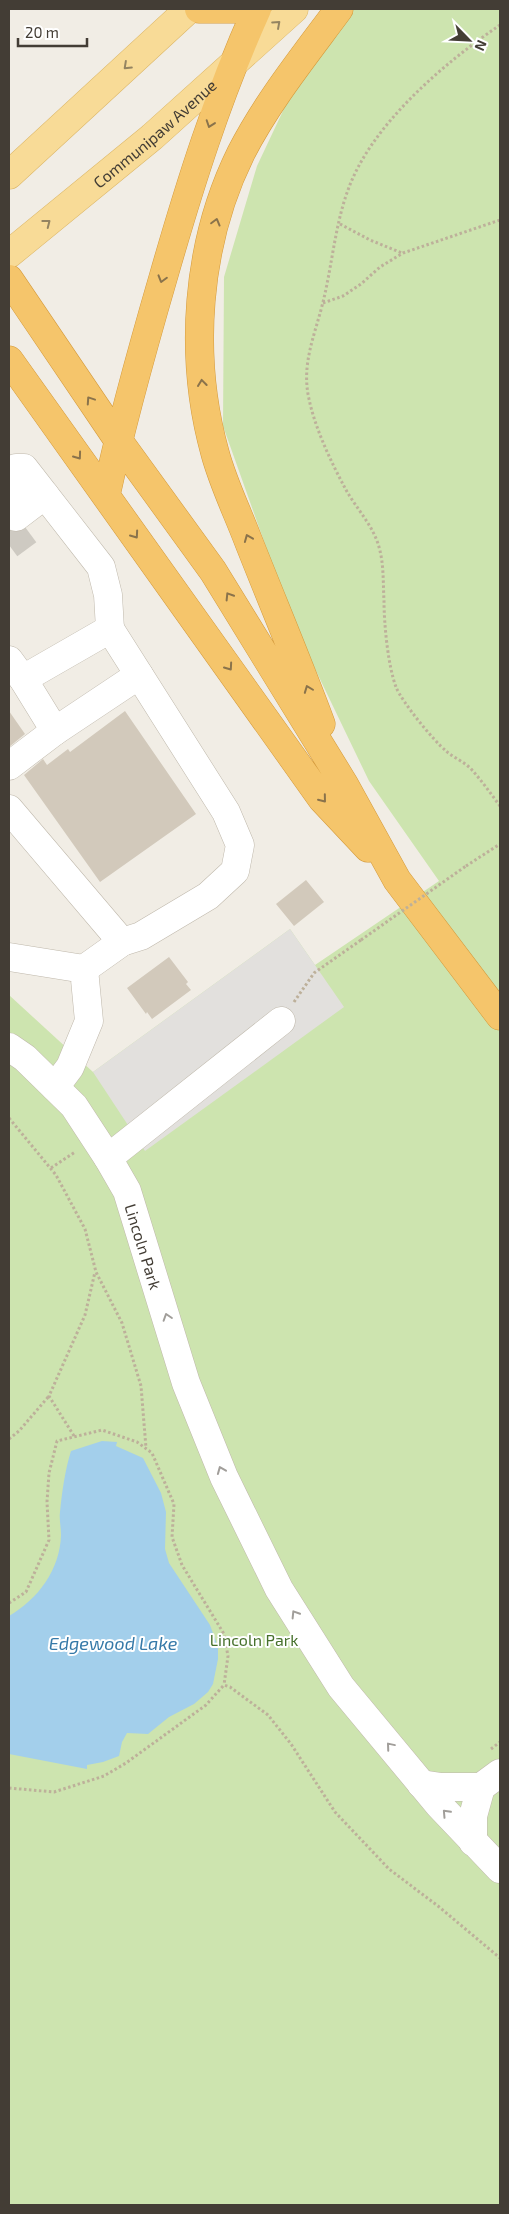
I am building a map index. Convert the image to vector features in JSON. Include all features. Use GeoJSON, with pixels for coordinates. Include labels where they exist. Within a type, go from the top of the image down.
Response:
{"type":"FeatureCollection","features":[{"type":"Feature","properties":{"kind":"highway"},"geometry":{"type":"LineString","coordinates":[[199,9],[241,9]]}},
{"type":"Feature","properties":{"kind":"highway"},"geometry":{"type":"LineString","coordinates":[[106,495],[130,388],[187,193],[214,113],[257,9]]}},
{"type":"Feature","properties":{"kind":"highway"},"geometry":{"type":"LineString","coordinates":[[339,9],[258,123],[233,172],[220,207],[207,260],[202,288],[200,350],[206,415],[222,475],[300,666],[344,784]]}},
{"type":"Feature","properties":{"kind":"highway"},"geometry":{"type":"LineString","coordinates":[[9,279],[118,440],[213,571],[344,784],[397,880]]}},
{"type":"Feature","properties":{"kind":"highway"},"geometry":{"type":"LineString","coordinates":[[9,361],[322,799],[397,880],[500,1016]]}},
{"type":"Feature","properties":{"kind":"main road"},"geometry":{"type":"LineString","coordinates":[[9,175],[189,9]]}},
{"type":"Feature","properties":{"kind":"main road","name":"Communipaw Avenue"},"geometry":{"type":"LineString","coordinates":[[9,254],[130,156],[294,9]]}},
{"type":"Feature","properties":{"kind":"street"},"geometry":{"type":"LineString","coordinates":[[18,514],[35,489]]}},
{"type":"Feature","properties":{"kind":"street"},"geometry":{"type":"LineString","coordinates":[[18,514],[35,489]]}},
{"type":"Feature","properties":{"kind":"street"},"geometry":{"type":"LineString","coordinates":[[9,957],[84,970],[122,942],[141,936],[208,896],[235,871],[240,845],[226,812],[110,629],[108,595],[101,567],[35,489]]}},
{"type":"Feature","properties":{"kind":"street"},"geometry":{"type":"LineString","coordinates":[[55,731],[16,669],[110,629]]}},
{"type":"Feature","properties":{"kind":"street"},"geometry":{"type":"LineString","coordinates":[[9,766],[55,731],[139,675]]}},
{"type":"Feature","properties":{"kind":"street"},"geometry":{"type":"LineString","coordinates":[[9,809],[122,942]]}},
{"type":"Feature","properties":{"kind":"street"},"geometry":{"type":"LineString","coordinates":[[55,1087],[70,1067],[89,1021],[84,970]]}},
{"type":"Feature","properties":{"kind":"street"},"geometry":{"type":"LineString","coordinates":[[108,1158],[281,1021]]}},
{"type":"Feature","properties":{"kind":"street","name":"Lincoln Park"},"geometry":{"type":"LineString","coordinates":[[9,1047],[25,1058],[74,1106],[127,1191],[186,1383],[224,1477],[279,1589],[341,1687],[421,1784],[500,1869]]}},
{"type":"Feature","properties":{"kind":"street"},"geometry":{"type":"LineString","coordinates":[[421,1784],[441,1787],[491,1780]]}},
{"type":"Feature","properties":{"kind":"street"},"geometry":{"type":"LineString","coordinates":[[473,1842],[473,1816],[491,1780]]}},
{"type":"Feature","properties":{"kind":"path"},"geometry":{"type":"LineString","coordinates":[[500,25],[454,59],[408,102],[380,134],[362,160],[348,191],[323,303],[311,339],[305,373],[309,400],[325,447],[345,488],[379,546],[384,575],[386,639],[396,688],[418,719],[446,751],[470,768],[500,806]]}},
{"type":"Feature","properties":{"kind":"path"},"geometry":{"type":"LineString","coordinates":[[323,303],[343,296],[362,284],[380,267],[403,254],[500,220]]}},
{"type":"Feature","properties":{"kind":"path"},"geometry":{"type":"LineString","coordinates":[[340,224],[370,240],[403,254]]}},
{"type":"Feature","properties":{"kind":"path"},"geometry":{"type":"LineString","coordinates":[[281,1021],[314,973],[500,844]]}},
{"type":"Feature","properties":{"kind":"path"},"geometry":{"type":"LineString","coordinates":[[9,1118],[56,1175],[85,1229],[96,1272],[122,1323],[141,1386],[146,1448]]}},
{"type":"Feature","properties":{"kind":"path"},"geometry":{"type":"LineString","coordinates":[[9,1439],[19,1431],[49,1396],[85,1315],[96,1272]]}},
{"type":"Feature","properties":{"kind":"path"},"geometry":{"type":"LineString","coordinates":[[49,1396],[74,1436]]}},
{"type":"Feature","properties":{"kind":"path"},"geometry":{"type":"LineString","coordinates":[[9,1603],[26,1592],[49,1540],[47,1502],[49,1473],[57,1441],[102,1430],[137,1442],[152,1453],[174,1504],[172,1536],[182,1565],[224,1634],[228,1656],[224,1685],[206,1706],[126,1763],[104,1776],[54,1792],[9,1788]]}},
{"type":"Feature","properties":{"kind":"path"},"geometry":{"type":"LineString","coordinates":[[224,1685],[251,1700],[268,1715],[291,1744],[335,1812],[388,1869],[438,1906],[500,1958]]}},
{"type":"Feature","properties":{"kind":"green space","name":"Lincoln Park"},"geometry":{"type":"Polygon","coordinates":[[[343,9],[500,9],[500,2205],[9,2205],[9,995],[93,1072],[290,929],[315,965],[439,881],[369,781],[293,623],[223,426],[224,277],[257,166],[306,62],[343,9]]]}},
{"type":"Feature","properties":{"kind":"shaded area"},"geometry":{"type":"Polygon","coordinates":[[[290,929],[344,1007],[145,1151],[93,1072],[290,929]]]}},
{"type":"Feature","properties":{"kind":"water","name":"Edgewood Lake"},"geometry":{"type":"Polygon","coordinates":[[[102,1441],[117,1442],[116,1446],[143,1458],[161,1493],[166,1512],[165,1549],[169,1563],[210,1625],[218,1647],[218,1659],[213,1684],[208,1692],[194,1704],[169,1717],[148,1734],[127,1733],[122,1742],[119,1756],[87,1765],[87,1769],[9,1754],[9,1616],[20,1609],[38,1592],[52,1572],[57,1560],[60,1548],[60,1515],[65,1473],[71,1451],[102,1441]]]}},
{"type":"Feature","properties":{"kind":"building"},"geometry":{"type":"Polygon","coordinates":[[[9,711],[25,734],[9,747],[9,711]]]}},
{"type":"Feature","properties":{"kind":"building"},"geometry":{"type":"Polygon","coordinates":[[[125,711],[196,814],[100,882],[24,775],[43,759],[47,765],[68,749],[70,752],[125,711]]]}},
{"type":"Feature","properties":{"kind":"building"},"geometry":{"type":"Polygon","coordinates":[[[306,880],[324,902],[294,926],[276,904],[306,880]]]}},
{"type":"Feature","properties":{"kind":"building"},"geometry":{"type":"Polygon","coordinates":[[[169,957],[188,982],[186,984],[191,990],[152,1019],[147,1012],[146,1014],[127,988],[169,957]]]}},
{"type":"Feature","properties":{"kind":"tunnel"},"geometry":{"type":"LineString","coordinates":[[9,545],[28,531]]}}]}
